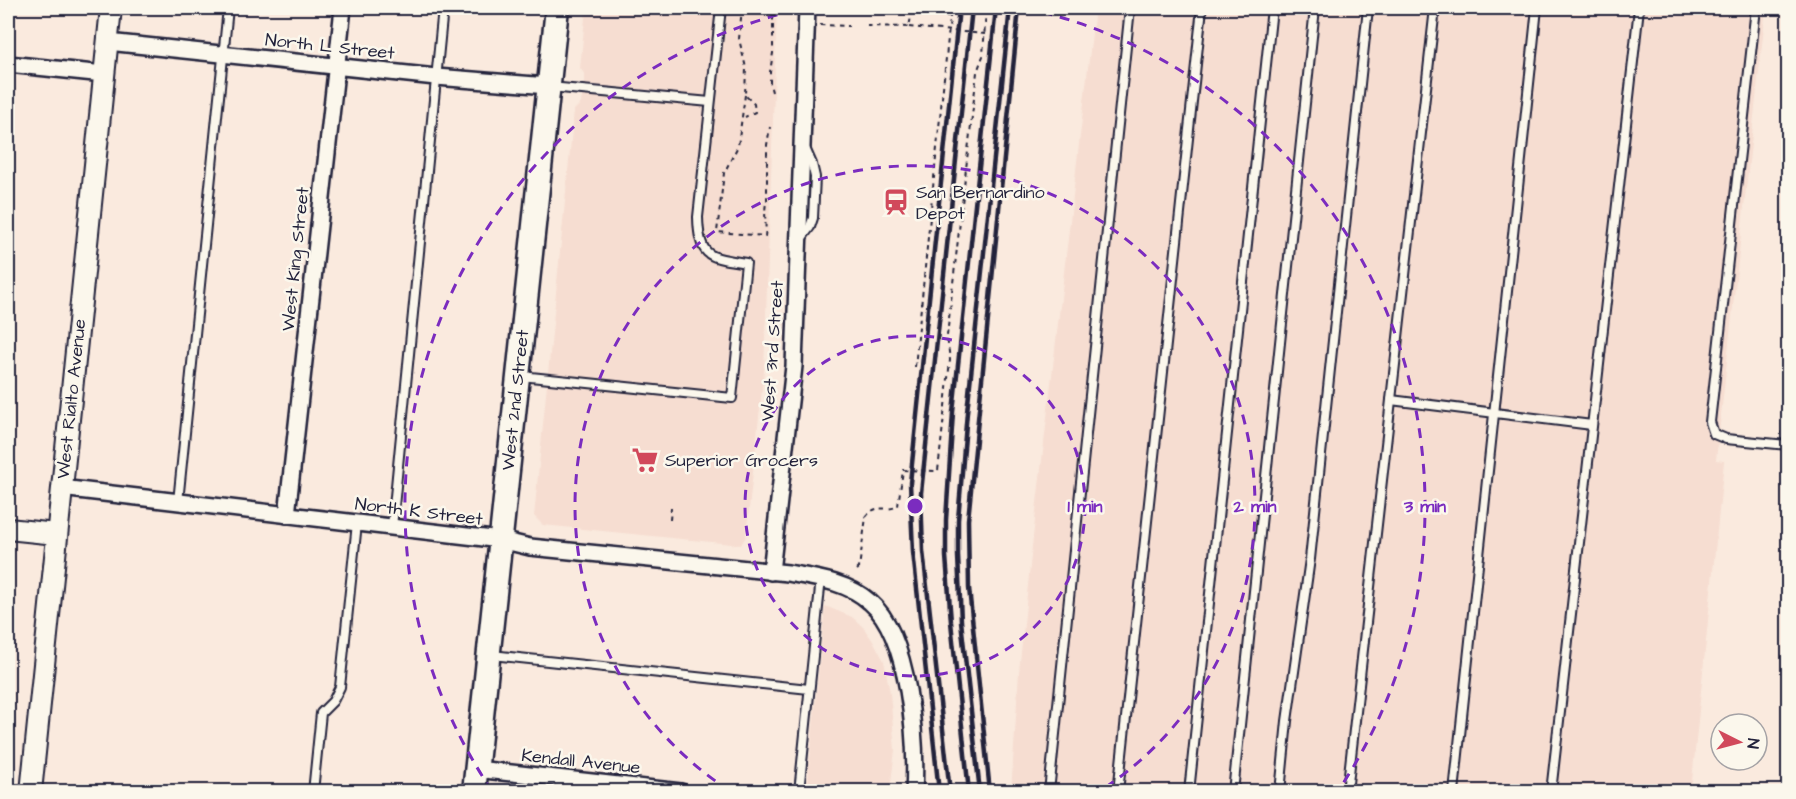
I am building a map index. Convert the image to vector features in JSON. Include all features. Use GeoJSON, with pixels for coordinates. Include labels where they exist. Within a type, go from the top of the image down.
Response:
{"type":"FeatureCollection","features":[{"type":"Feature","properties":{"kind":"main road","name":"West 2nd Street"},"geometry":{"type":"LineString","coordinates":[[475,780],[557,8]]}},
{"type":"Feature","properties":{"kind":"street","name":"West Rialto Avenue"},"geometry":{"type":"LineString","coordinates":[[31,792],[111,8]]}},
{"type":"Feature","properties":{"kind":"street","name":"West King Street"},"geometry":{"type":"LineString","coordinates":[[287,515],[343,8]]}},
{"type":"Feature","properties":{"kind":"street","name":"West 3rd Street"},"geometry":{"type":"LineString","coordinates":[[771,572],[794,366],[807,8]]}},
{"type":"Feature","properties":{"kind":"street","name":"North L Street"},"geometry":{"type":"LineString","coordinates":[[108,42],[436,77],[548,86]]}},
{"type":"Feature","properties":{"kind":"street"},"geometry":{"type":"LineString","coordinates":[[8,64],[104,74]]}},
{"type":"Feature","properties":{"kind":"street","name":"North K Street"},"geometry":{"type":"LineString","coordinates":[[62,488],[501,540],[530,547],[771,572]]}},
{"type":"Feature","properties":{"kind":"street"},"geometry":{"type":"LineString","coordinates":[[8,529],[56,534]]}},
{"type":"Feature","properties":{"kind":"street"},"geometry":{"type":"LineString","coordinates":[[771,572],[821,578],[845,586],[870,602],[881,614],[901,655],[907,681],[916,769],[914,792]]}},
{"type":"Feature","properties":{"kind":"street","name":"Kendall Avenue"},"geometry":{"type":"LineString","coordinates":[[475,780],[681,792]]}},
{"type":"Feature","properties":{"kind":"lane"},"geometry":{"type":"LineString","coordinates":[[178,502],[228,8]]}},
{"type":"Feature","properties":{"kind":"lane"},"geometry":{"type":"LineString","coordinates":[[392,527],[443,8]]}},
{"type":"Feature","properties":{"kind":"lane"},"geometry":{"type":"LineString","coordinates":[[518,376],[732,398],[746,263],[712,258],[704,248],[698,231],[721,8]]}},
{"type":"Feature","properties":{"kind":"lane"},"geometry":{"type":"LineString","coordinates":[[1049,792],[1130,8]]}},
{"type":"Feature","properties":{"kind":"lane"},"geometry":{"type":"LineString","coordinates":[[1118,792],[1202,8]]}},
{"type":"Feature","properties":{"kind":"lane"},"geometry":{"type":"LineString","coordinates":[[1189,792],[1272,8]]}},
{"type":"Feature","properties":{"kind":"lane"},"geometry":{"type":"LineString","coordinates":[[1233,792],[1315,8]]}},
{"type":"Feature","properties":{"kind":"lane"},"geometry":{"type":"LineString","coordinates":[[1280,792],[1287,721],[1310,559],[1368,8]]}},
{"type":"Feature","properties":{"kind":"lane"},"geometry":{"type":"LineString","coordinates":[[1347,792],[1435,8]]}},
{"type":"Feature","properties":{"kind":"lane"},"geometry":{"type":"LineString","coordinates":[[1454,792],[1537,8]]}},
{"type":"Feature","properties":{"kind":"lane"},"geometry":{"type":"LineString","coordinates":[[1551,792],[1572,589],[1616,235],[1639,8]]}},
{"type":"Feature","properties":{"kind":"lane"},"geometry":{"type":"LineString","coordinates":[[1756,8],[1710,422],[1714,434],[1726,439],[1788,445]]}},
{"type":"Feature","properties":{"kind":"lane"},"geometry":{"type":"LineString","coordinates":[[548,86],[710,102]]}},
{"type":"Feature","properties":{"kind":"lane"},"geometry":{"type":"LineString","coordinates":[[1391,400],[1592,425]]}},
{"type":"Feature","properties":{"kind":"lane"},"geometry":{"type":"LineString","coordinates":[[313,792],[321,713],[333,702],[340,687],[357,523]]}},
{"type":"Feature","properties":{"kind":"lane"},"geometry":{"type":"LineString","coordinates":[[799,792],[821,578]]}},
{"type":"Feature","properties":{"kind":"lane"},"geometry":{"type":"LineString","coordinates":[[489,654],[809,689]]}},
{"type":"Feature","properties":{"kind":"path"},"geometry":{"type":"LineString","coordinates":[[742,8],[739,39],[746,68],[745,95],[738,146],[723,173],[717,232],[765,236],[767,145],[770,126]]}},
{"type":"Feature","properties":{"kind":"path"},"geometry":{"type":"LineString","coordinates":[[772,92],[770,72],[773,53],[773,8]]}},
{"type":"Feature","properties":{"kind":"path"},"geometry":{"type":"LineString","coordinates":[[921,8],[921,13]]}},
{"type":"Feature","properties":{"kind":"path"},"geometry":{"type":"LineString","coordinates":[[915,367],[951,8]]}},
{"type":"Feature","properties":{"kind":"path"},"geometry":{"type":"LineString","coordinates":[[857,570],[866,517],[871,510],[877,507],[892,509],[898,506],[903,470],[938,471],[950,360],[947,336],[977,72],[983,56],[986,8]]}},
{"type":"Feature","properties":{"kind":"path"},"geometry":{"type":"LineString","coordinates":[[909,27],[912,12],[950,16]]}},
{"type":"Feature","properties":{"kind":"path"},"geometry":{"type":"LineString","coordinates":[[817,26],[849,26]]}},
{"type":"Feature","properties":{"kind":"path"},"geometry":{"type":"LineString","coordinates":[[867,26],[909,27],[985,34]]}},
{"type":"Feature","properties":{"kind":"path"},"geometry":{"type":"LineString","coordinates":[[745,95],[754,104],[754,112],[745,117]]}},
{"type":"Feature","properties":{"kind":"path"},"geometry":{"type":"LineString","coordinates":[[670,520],[671,508]]}},
{"type":"Feature","properties":{"kind":"shaded area"},"geometry":{"type":"Polygon","coordinates":[[[586,8],[777,8],[764,371],[746,536],[741,545],[543,525],[534,516],[574,110],[581,103],[585,75],[580,68],[586,8]]]}},
{"type":"Feature","properties":{"kind":"shaded area"},"geometry":{"type":"Polygon","coordinates":[[[1095,8],[1766,8],[1716,460],[1724,461],[1691,791],[1011,792],[1019,672],[1033,537],[1095,8]]]}},
{"type":"Feature","properties":{"kind":"shaded area"},"geometry":{"type":"Polygon","coordinates":[[[825,606],[852,617],[863,627],[884,661],[890,693],[895,750],[890,791],[835,792],[807,788],[825,606]]]}},
{"type":"Feature","properties":{"kind":"railway"},"geometry":{"type":"LineString","coordinates":[[939,792],[913,552],[910,483],[959,8]]}},
{"type":"Feature","properties":{"kind":"railway"},"geometry":{"type":"LineString","coordinates":[[950,792],[923,551],[921,493],[972,8]]}},
{"type":"Feature","properties":{"kind":"railway"},"geometry":{"type":"LineString","coordinates":[[969,792],[951,622],[946,520],[953,412],[996,8]]}},
{"type":"Feature","properties":{"kind":"railway"},"geometry":{"type":"LineString","coordinates":[[980,792],[961,621],[958,520],[967,412],[1010,8]]}},
{"type":"Feature","properties":{"kind":"railway"},"geometry":{"type":"LineString","coordinates":[[990,792],[969,588],[968,520],[1019,8]]}},
{"type":"Feature","properties":{"kind":"place","name":"San Bernardino Depot"},"geometry":{"type":"Point","coordinates":[896,202]}},
{"type":"Feature","properties":{"kind":"place","name":"Superior Grocers"},"geometry":{"type":"Point","coordinates":[645,460]}}]}
